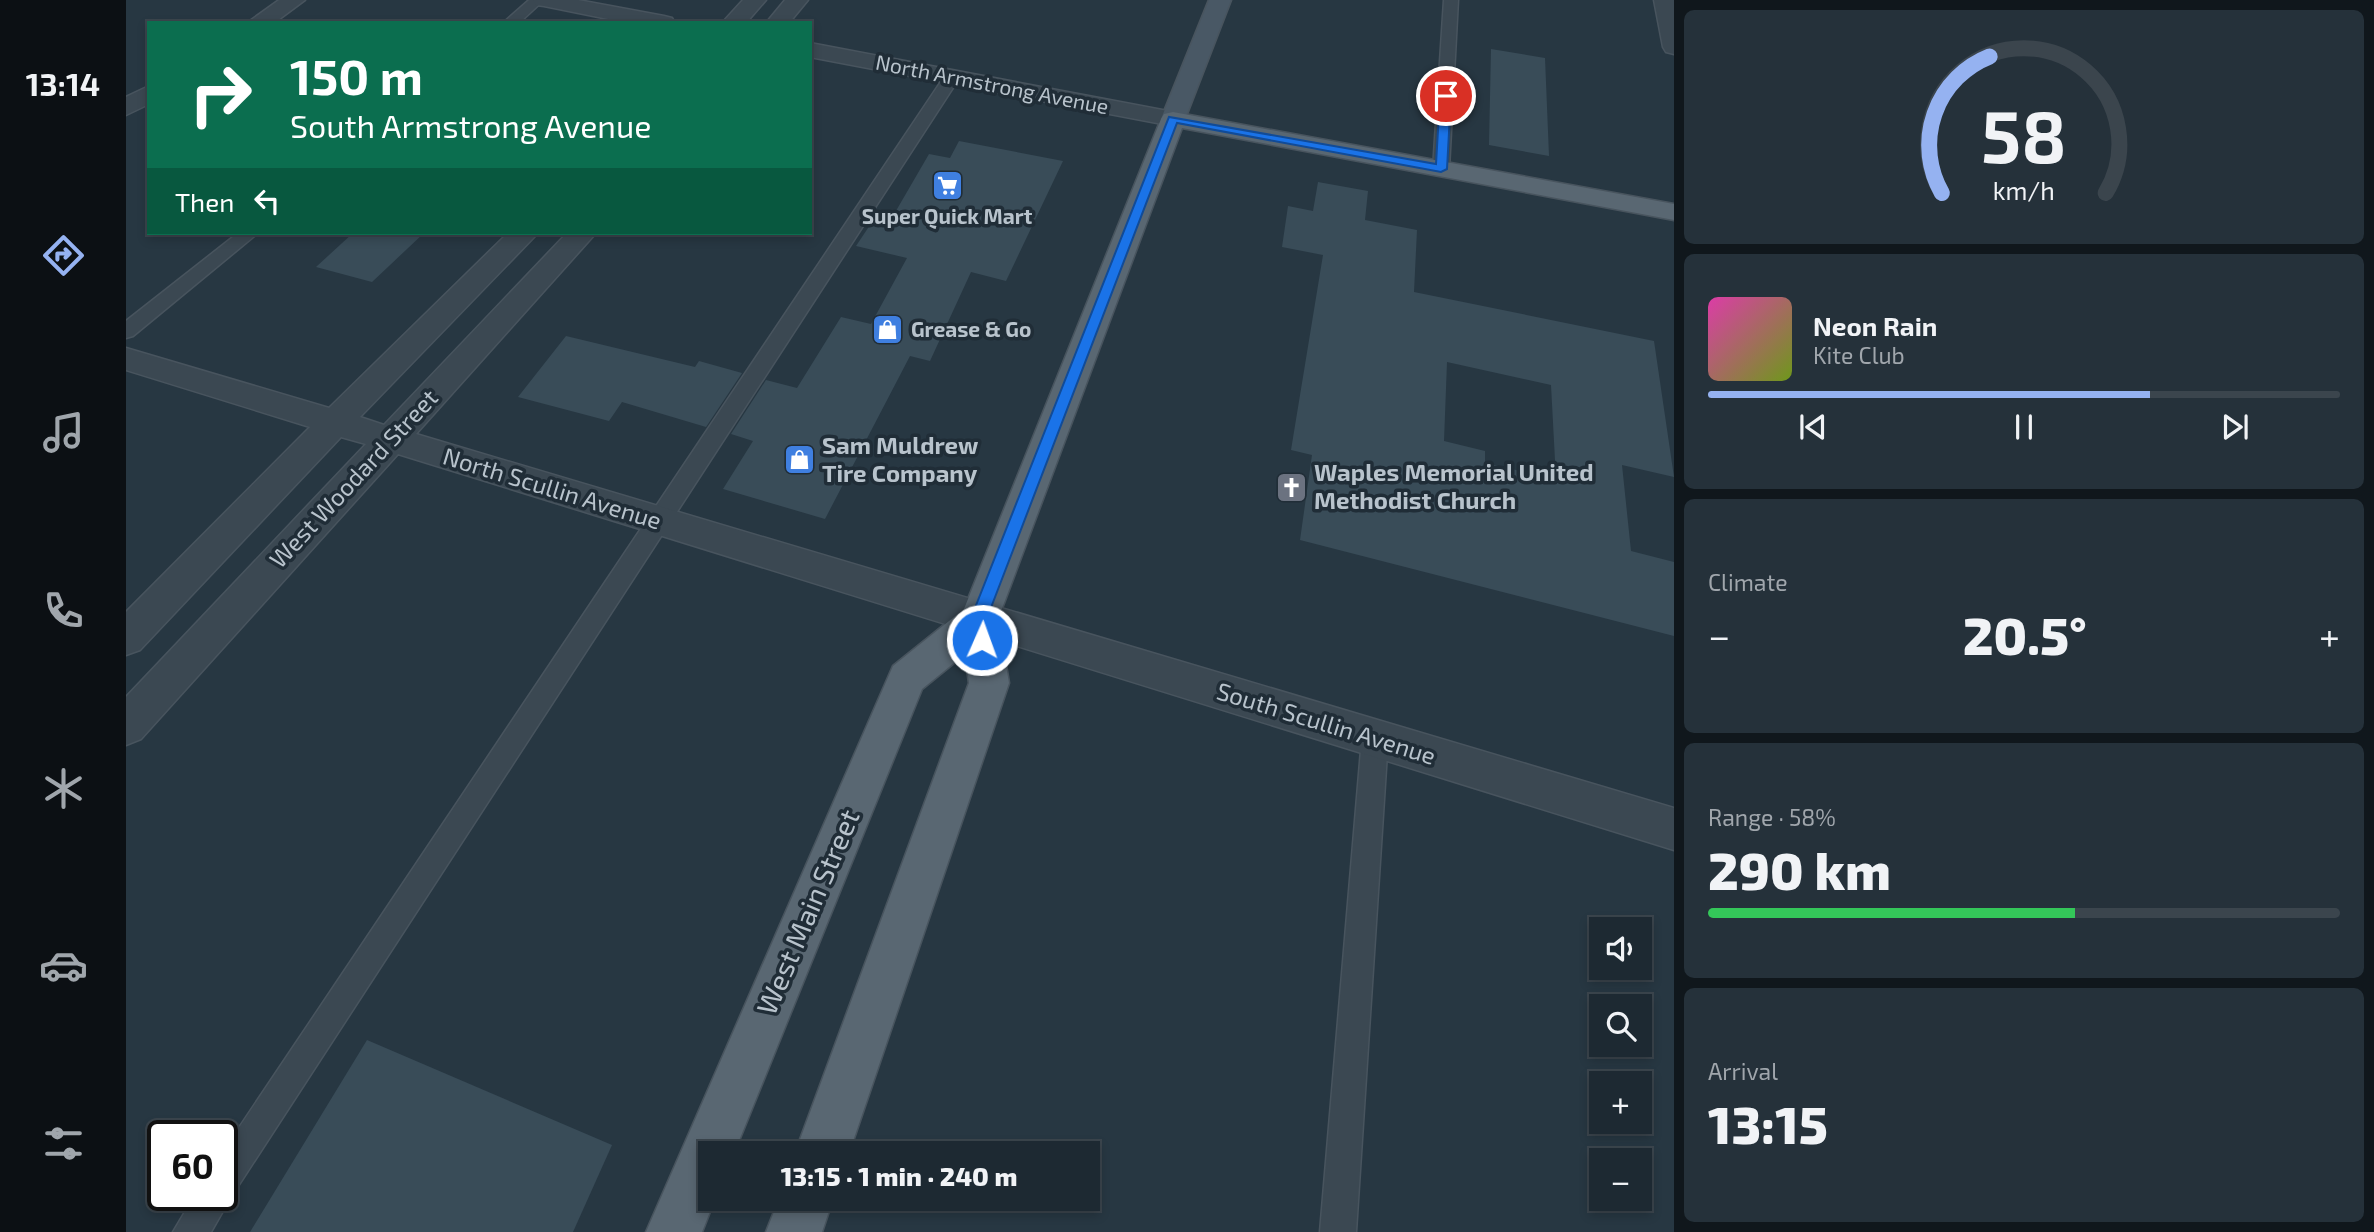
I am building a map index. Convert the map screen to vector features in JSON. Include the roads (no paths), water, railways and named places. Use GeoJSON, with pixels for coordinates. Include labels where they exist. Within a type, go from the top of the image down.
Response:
{"type":"FeatureCollection","features":[{"type":"Feature","properties":{"kind":"main road","name":"West Main Street"},"geometry":{"type":"LineString","coordinates":[[674,1232],[907,678],[979,618],[1220,0]]}},
{"type":"Feature","properties":{"kind":"main road"},"geometry":{"type":"LineString","coordinates":[[1173,119],[1674,212]]}},
{"type":"Feature","properties":{"kind":"main road","name":"West Main Street"},"geometry":{"type":"LineString","coordinates":[[826,1141],[989,683],[979,618]]}},
{"type":"Feature","properties":{"kind":"main road"},"geometry":{"type":"LineString","coordinates":[[794,1232],[802,1211]]}},
{"type":"Feature","properties":{"kind":"street"},"geometry":{"type":"LineString","coordinates":[[261,21],[294,0]]}},
{"type":"Feature","properties":{"kind":"street"},"geometry":{"type":"LineString","coordinates":[[544,0],[654,21]]}},
{"type":"Feature","properties":{"kind":"street"},"geometry":{"type":"LineString","coordinates":[[735,21],[755,0]]}},
{"type":"Feature","properties":{"kind":"street"},"geometry":{"type":"LineString","coordinates":[[779,21],[797,0]]}},
{"type":"Feature","properties":{"kind":"street"},"geometry":{"type":"LineString","coordinates":[[1665,0],[1674,47]]}},
{"type":"Feature","properties":{"kind":"street","name":"North Armstrong Avenue"},"geometry":{"type":"LineString","coordinates":[[812,50],[1173,119]]}},
{"type":"Feature","properties":{"kind":"street"},"geometry":{"type":"LineString","coordinates":[[126,108],[147,94]]}},
{"type":"Feature","properties":{"kind":"street","name":"West Woodard Street"},"geometry":{"type":"LineString","coordinates":[[126,638],[335,422],[522,235]]}},
{"type":"Feature","properties":{"kind":"street","name":"West Woodard Street"},"geometry":{"type":"LineString","coordinates":[[126,726],[580,235]]}},
{"type":"Feature","properties":{"kind":"street","name":"North Scullin Avenue"},"geometry":{"type":"LineString","coordinates":[[126,359],[979,618]]}},
{"type":"Feature","properties":{"kind":"street","name":"South Scullin Avenue"},"geometry":{"type":"LineString","coordinates":[[979,618],[1674,829]]}},
{"type":"Feature","properties":{"kind":"lane"},"geometry":{"type":"LineString","coordinates":[[512,21],[537,0]]}},
{"type":"Feature","properties":{"kind":"lane"},"geometry":{"type":"LineString","coordinates":[[1441,169],[1451,0]]}},
{"type":"Feature","properties":{"kind":"lane"},"geometry":{"type":"LineString","coordinates":[[238,1160],[951,77]]}},
{"type":"Feature","properties":{"kind":"lane"},"geometry":{"type":"LineString","coordinates":[[126,331],[246,235]]}},
{"type":"Feature","properties":{"kind":"lane"},"geometry":{"type":"LineString","coordinates":[[1338,1232],[1375,738]]}},
{"type":"Feature","properties":{"kind":"lane"},"geometry":{"type":"LineString","coordinates":[[191,1232],[205,1211]]}},
{"type":"Feature","properties":{"kind":"place","name":"Super Quick Mart"},"geometry":{"type":"Point","coordinates":[947,185]}},
{"type":"Feature","properties":{"kind":"place","name":"Grease & Go"},"geometry":{"type":"Point","coordinates":[888,330]}},
{"type":"Feature","properties":{"kind":"place","name":"Sam Muldrew Tire Company"},"geometry":{"type":"Point","coordinates":[799,460]}},
{"type":"Feature","properties":{"kind":"place","name":"Waples Memorial United Methodist Church"},"geometry":{"type":"Point","coordinates":[1291,487]}}]}
